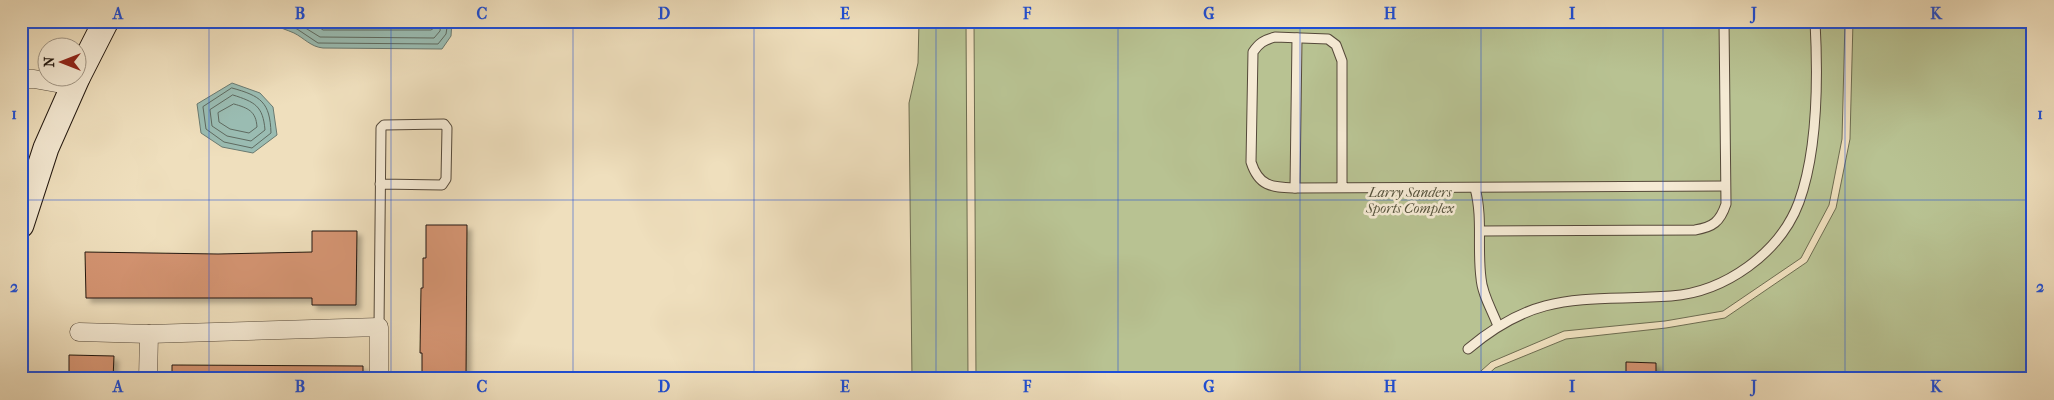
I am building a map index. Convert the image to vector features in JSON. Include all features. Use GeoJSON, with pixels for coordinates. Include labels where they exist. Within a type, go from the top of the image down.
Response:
{"type":"FeatureCollection","features":[{"type":"Feature","properties":{"kind":"main road"},"geometry":{"type":"LineString","coordinates":[[88,56],[106,21]]}},
{"type":"Feature","properties":{"kind":"main road"},"geometry":{"type":"LineString","coordinates":[[22,216],[46,148],[72,88]]}},
{"type":"Feature","properties":{"kind":"street"},"geometry":{"type":"LineString","coordinates":[[21,79],[38,80]]}},
{"type":"Feature","properties":{"kind":"street"},"geometry":{"type":"LineString","coordinates":[[79,332],[149,334],[379,327],[379,379]]}},
{"type":"Feature","properties":{"kind":"street"},"geometry":{"type":"LineString","coordinates":[[148,379],[149,334]]}},
{"type":"Feature","properties":{"kind":"lane"},"geometry":{"type":"LineString","coordinates":[[1481,232],[1695,230],[1716,224],[1722,216],[1726,204],[1724,21]]}},
{"type":"Feature","properties":{"kind":"lane"},"geometry":{"type":"LineString","coordinates":[[1468,349],[1498,326],[1523,312],[1547,304],[1572,300],[1674,296],[1693,293],[1713,287],[1729,279],[1748,268],[1765,252],[1790,219],[1804,185],[1813,128],[1817,46],[1815,21]]}},
{"type":"Feature","properties":{"kind":"lane"},"geometry":{"type":"LineString","coordinates":[[1342,187],[1342,61],[1336,44],[1328,39],[1275,37],[1266,39],[1258,44],[1253,52],[1251,162],[1259,179],[1267,185],[1296,188],[1725,186]]}},
{"type":"Feature","properties":{"kind":"lane"},"geometry":{"type":"LineString","coordinates":[[1296,38],[1296,188]]}},
{"type":"Feature","properties":{"kind":"lane"},"geometry":{"type":"LineString","coordinates":[[379,327],[380,184],[381,128],[384,125],[444,124],[447,128],[446,179],[442,185],[380,184]]}},
{"type":"Feature","properties":{"kind":"lane"},"geometry":{"type":"LineString","coordinates":[[1475,188],[1481,232],[1481,278],[1484,291],[1498,326]]}},
{"type":"Feature","properties":{"kind":"green space"},"geometry":{"type":"Polygon","coordinates":[[[919,21],[966,21],[968,379],[912,379],[909,103],[918,63],[919,21]]]}},
{"type":"Feature","properties":{"kind":"green space","name":"Larry Sanders Sports Complex"},"geometry":{"type":"Polygon","coordinates":[[[974,21],[1845,21],[1842,139],[1829,205],[1801,258],[1723,311],[1665,321],[1564,331],[1491,362],[1472,379],[976,379],[974,21]]]}},
{"type":"Feature","properties":{"kind":"green space"},"geometry":{"type":"Polygon","coordinates":[[[1853,21],[2033,21],[2033,379],[1483,379],[1495,368],[1566,339],[1666,328],[1725,318],[1807,262],[1836,208],[1850,139],[1853,21]]]}},
{"type":"Feature","properties":{"kind":"water"},"geometry":{"type":"Polygon","coordinates":[[[251,21],[452,21],[451,36],[442,49],[323,48],[311,44],[289,31],[251,21]]]}},
{"type":"Feature","properties":{"kind":"water"},"geometry":{"type":"Polygon","coordinates":[[[232,83],[260,93],[273,107],[277,135],[253,153],[222,147],[201,133],[197,104],[232,83]]]}},
{"type":"Feature","properties":{"kind":"building"},"geometry":{"type":"Polygon","coordinates":[[[426,225],[467,225],[466,379],[422,379],[422,353],[420,353],[421,288],[423,288],[423,258],[426,258],[426,225]]]}},
{"type":"Feature","properties":{"kind":"building"},"geometry":{"type":"Polygon","coordinates":[[[312,231],[357,231],[356,305],[312,305],[312,298],[86,298],[85,252],[218,254],[312,252],[312,231]]]}},
{"type":"Feature","properties":{"kind":"building"},"geometry":{"type":"Polygon","coordinates":[[[69,355],[114,356],[113,379],[69,379],[69,355]]]}},
{"type":"Feature","properties":{"kind":"building"},"geometry":{"type":"Polygon","coordinates":[[[1626,362],[1656,363],[1656,379],[1626,379],[1626,362]]]}},
{"type":"Feature","properties":{"kind":"building"},"geometry":{"type":"Polygon","coordinates":[[[172,365],[363,366],[363,379],[172,379],[172,365]]]}}]}
